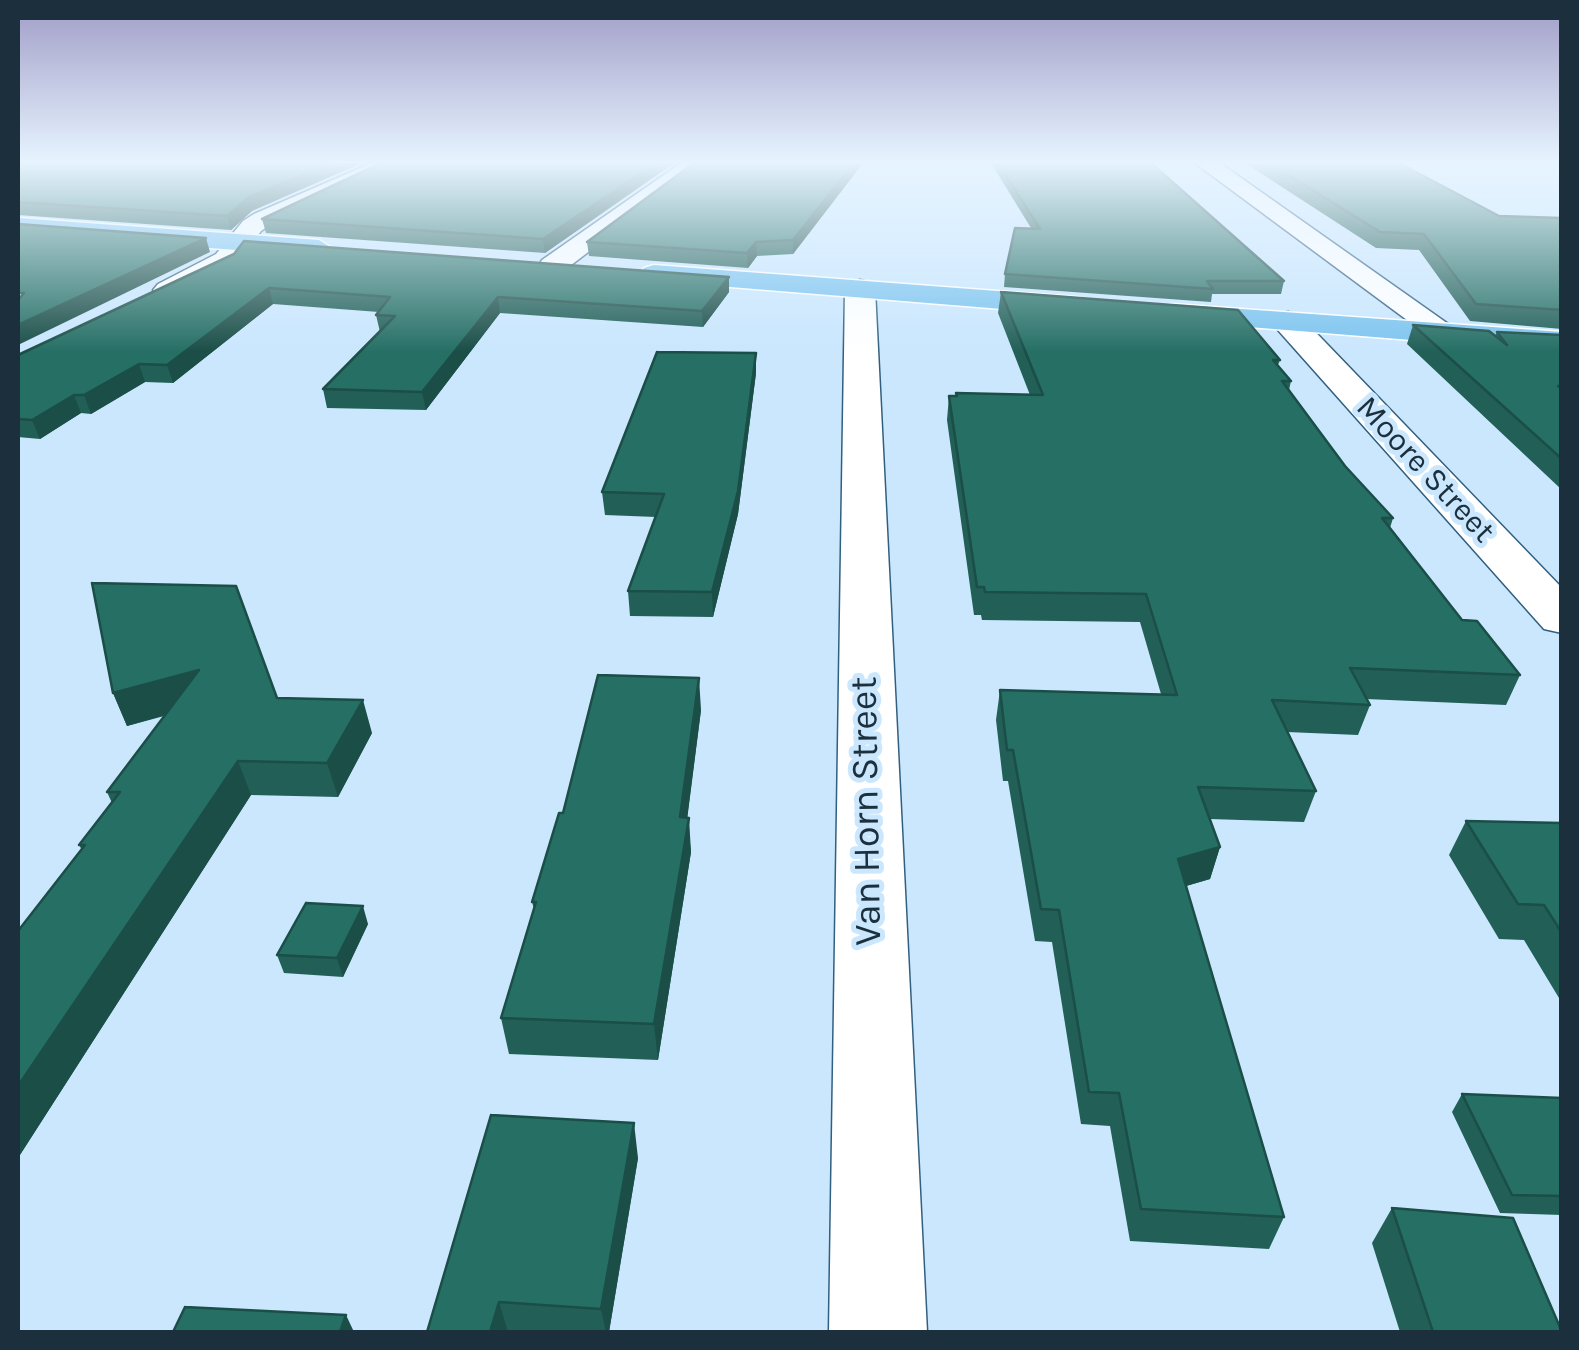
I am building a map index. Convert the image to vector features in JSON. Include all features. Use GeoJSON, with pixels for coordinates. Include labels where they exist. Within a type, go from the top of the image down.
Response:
{"type":"FeatureCollection","features":[{"type":"Feature","properties":{"kind":"main road"},"geometry":{"type":"LineString","coordinates":[[18,226],[338,250]]}},
{"type":"Feature","properties":{"kind":"main road"},"geometry":{"type":"LineString","coordinates":[[520,264],[590,269]]}},
{"type":"Feature","properties":{"kind":"main road"},"geometry":{"type":"LineString","coordinates":[[629,272],[1111,308]]}},
{"type":"Feature","properties":{"kind":"main road"},"geometry":{"type":"LineString","coordinates":[[1150,312],[1562,342]]}},
{"type":"Feature","properties":{"kind":"street"},"geometry":{"type":"LineString","coordinates":[[143,302],[226,260],[252,226]]}},
{"type":"Feature","properties":{"kind":"street"},"geometry":{"type":"LineString","coordinates":[[552,266],[608,226]]}},
{"type":"Feature","properties":{"kind":"street"},"geometry":{"type":"LineString","coordinates":[[1255,226],[1381,328]]}},
{"type":"Feature","properties":{"kind":"street"},"geometry":{"type":"LineString","coordinates":[[1295,226],[1446,333]]}},
{"type":"Feature","properties":{"kind":"street","name":"Van Horn Street"},"geometry":{"type":"LineString","coordinates":[[860,289],[878,1332]]}},
{"type":"Feature","properties":{"kind":"street","name":"Moore Street"},"geometry":{"type":"LineString","coordinates":[[1288,322],[1562,618]]}},
{"type":"Feature","properties":{"kind":"building"},"geometry":{"type":"Polygon","coordinates":[[[18,226],[206,238],[18,325],[18,300],[24,293],[18,293],[18,226]]]}},
{"type":"Feature","properties":{"kind":"building"},"geometry":{"type":"Polygon","coordinates":[[[360,226],[562,226],[543,239],[360,226]]]}},
{"type":"Feature","properties":{"kind":"building"},"geometry":{"type":"Polygon","coordinates":[[[609,226],[804,226],[793,240],[756,242],[747,253],[587,242],[609,226]]]}},
{"type":"Feature","properties":{"kind":"building"},"geometry":{"type":"Polygon","coordinates":[[[1038,226],[1222,226],[1284,281],[1207,281],[1213,289],[1005,274],[1015,228],[1040,229],[1038,226]]]}},
{"type":"Feature","properties":{"kind":"building"},"geometry":{"type":"Polygon","coordinates":[[[1370,226],[1562,226],[1562,310],[1476,304],[1424,234],[1380,232],[1370,226]]]}},
{"type":"Feature","properties":{"kind":"building"},"geometry":{"type":"Polygon","coordinates":[[[244,241],[729,277],[702,311],[498,297],[422,392],[323,389],[395,316],[376,315],[390,297],[269,288],[167,365],[139,364],[32,420],[18,419],[18,355],[234,254],[244,241]]]}},
{"type":"Feature","properties":{"kind":"building"},"geometry":{"type":"Polygon","coordinates":[[[1001,292],[1238,310],[1280,360],[1273,360],[1291,381],[1282,381],[1345,466],[1393,518],[1382,518],[1462,620],[1477,621],[1520,675],[1350,668],[1370,705],[1272,700],[1316,791],[1198,787],[1220,847],[1178,859],[1284,1217],[1141,1209],[1119,1093],[1089,1092],[1059,910],[1041,909],[1013,750],[1007,750],[1000,690],[1177,695],[1146,594],[985,592],[984,587],[977,587],[949,396],[1043,395],[1001,292]]]}},
{"type":"Feature","properties":{"kind":"building"},"geometry":{"type":"Polygon","coordinates":[[[1413,325],[1489,331],[1507,345],[1497,332],[1562,335],[1562,386],[1558,386],[1562,389],[1562,459],[1413,325]]]}},
{"type":"Feature","properties":{"kind":"building"},"geometry":{"type":"Polygon","coordinates":[[[657,352],[756,353],[738,491],[712,592],[628,591],[664,494],[602,492],[657,352]]]}},
{"type":"Feature","properties":{"kind":"building"},"geometry":{"type":"Polygon","coordinates":[[[92,583],[236,586],[277,698],[363,700],[327,763],[238,761],[18,1086],[18,931],[85,845],[79,845],[120,792],[107,792],[199,670],[113,693],[92,583]]]}},
{"type":"Feature","properties":{"kind":"building"},"geometry":{"type":"Polygon","coordinates":[[[598,675],[699,678],[680,817],[689,818],[654,1024],[501,1018],[536,902],[532,902],[559,813],[563,813],[598,675]]]}},
{"type":"Feature","properties":{"kind":"building"},"geometry":{"type":"Polygon","coordinates":[[[1466,821],[1562,823],[1562,933],[1544,905],[1518,904],[1466,821]]]}},
{"type":"Feature","properties":{"kind":"building"},"geometry":{"type":"Polygon","coordinates":[[[306,903],[363,906],[337,958],[277,955],[306,903]]]}},
{"type":"Feature","properties":{"kind":"building"},"geometry":{"type":"Polygon","coordinates":[[[1462,1094],[1562,1098],[1562,1196],[1512,1195],[1462,1094]]]}},
{"type":"Feature","properties":{"kind":"building"},"geometry":{"type":"Polygon","coordinates":[[[491,1115],[634,1123],[601,1309],[499,1302],[490,1332],[427,1332],[491,1115]]]}},
{"type":"Feature","properties":{"kind":"building"},"geometry":{"type":"Polygon","coordinates":[[[1392,1208],[1513,1218],[1562,1332],[1433,1332],[1392,1208]]]}},
{"type":"Feature","properties":{"kind":"building"},"geometry":{"type":"Polygon","coordinates":[[[185,1307],[346,1315],[340,1332],[173,1332],[185,1307]]]}}]}
